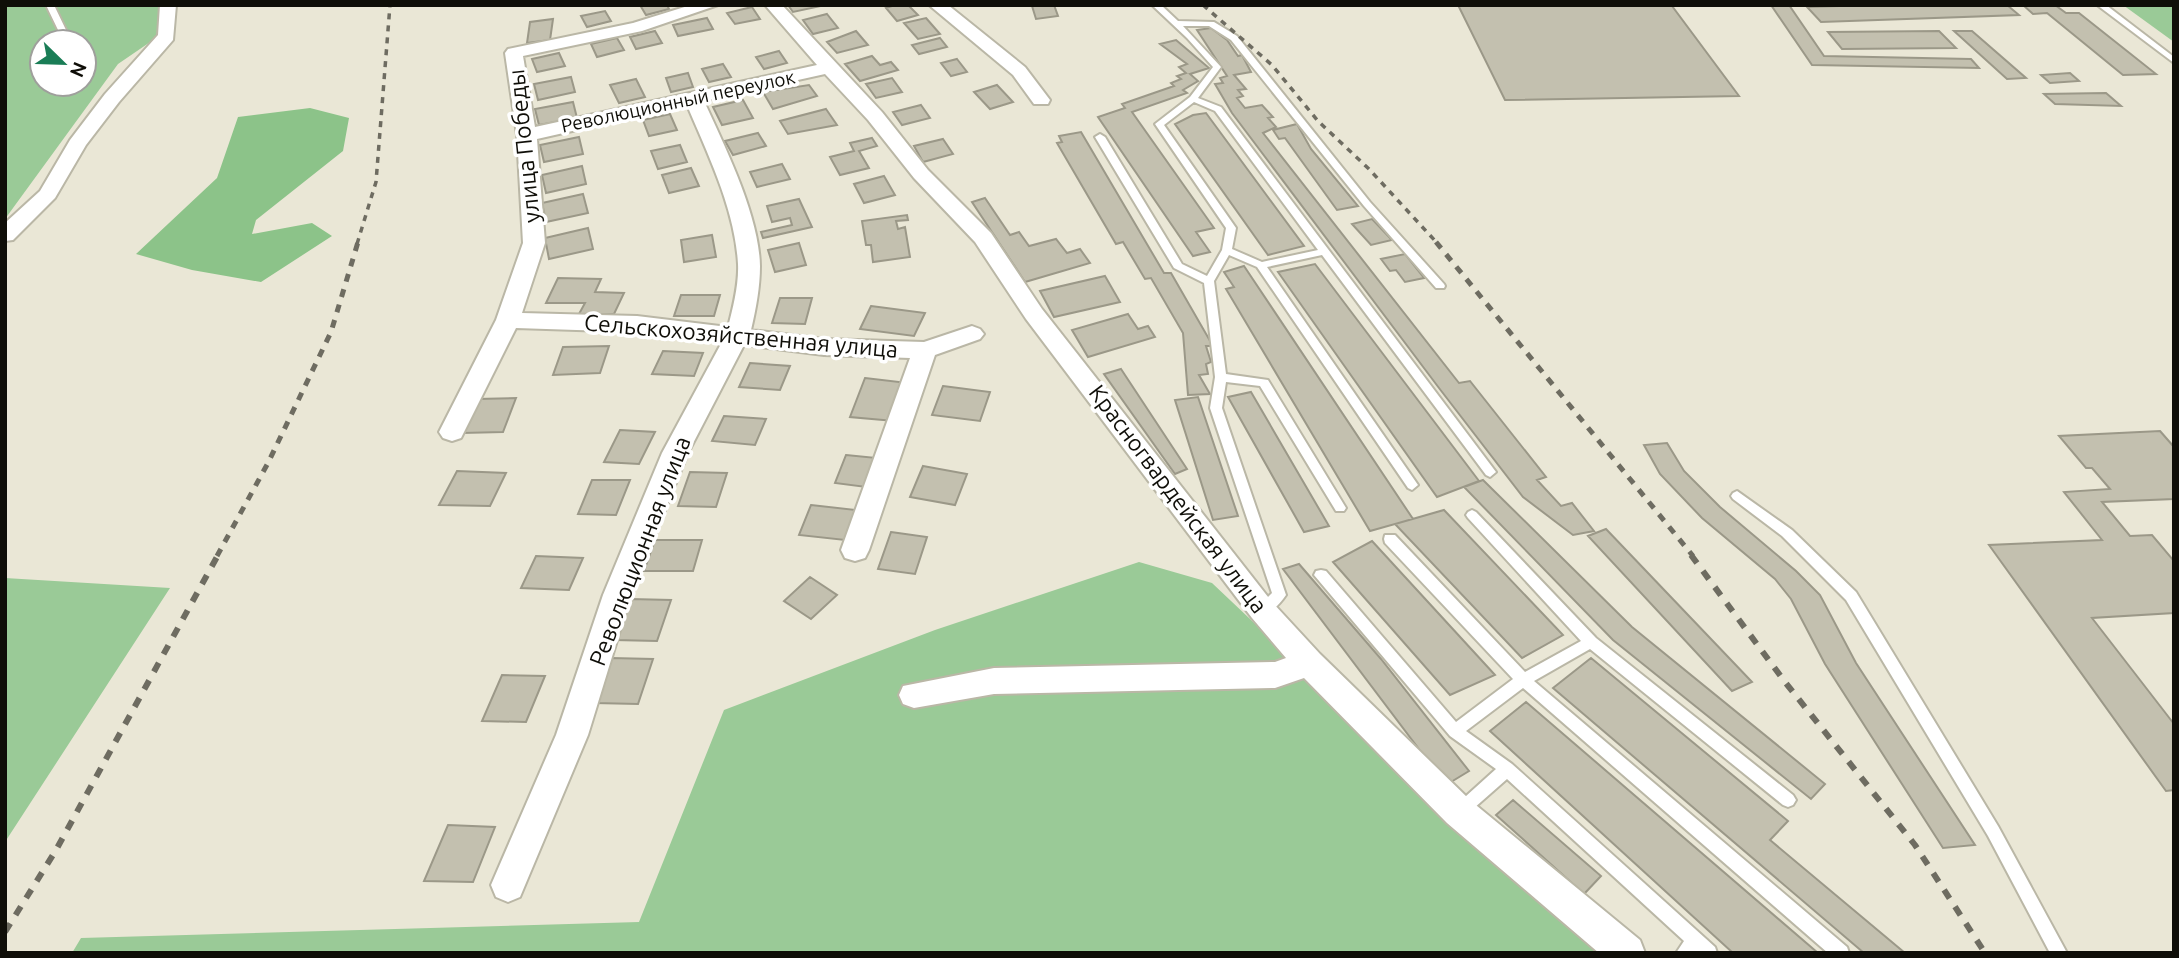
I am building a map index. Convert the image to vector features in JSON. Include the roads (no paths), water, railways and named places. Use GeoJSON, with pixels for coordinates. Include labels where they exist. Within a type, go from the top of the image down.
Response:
{"type":"FeatureCollection","features":[{"type":"Feature","properties":{"kind":"street"},"geometry":{"type":"LineString","coordinates":[[5,235],[48,194],[77,144],[112,97],[167,36],[168,5]]}},
{"type":"Feature","properties":{"kind":"street","name":"улица Победы"},"geometry":{"type":"LineString","coordinates":[[452,432],[508,320],[534,243],[527,135],[514,52],[636,27],[710,5]]}},
{"type":"Feature","properties":{"kind":"street","name":"Красногвардейская улица"},"geometry":{"type":"LineString","coordinates":[[773,5],[875,116],[921,174],[983,238],[1034,314],[1262,610],[1308,663],[1459,812],[1627,953]]}},
{"type":"Feature","properties":{"kind":"street"},"geometry":{"type":"LineString","coordinates":[[937,5],[1019,71],[1041,100]]}},
{"type":"Feature","properties":{"kind":"street","name":"Революционный переулок"},"geometry":{"type":"LineString","coordinates":[[527,135],[829,68]]}},
{"type":"Feature","properties":{"kind":"street","name":"Революционная улица"},"geometry":{"type":"LineString","coordinates":[[508,885],[572,735],[617,595],[675,453],[738,335],[745,307],[749,264],[738,212],[723,166],[693,98]]}},
{"type":"Feature","properties":{"kind":"street","name":"Сельскохозяйственная улица"},"geometry":{"type":"LineString","coordinates":[[508,320],[637,324],[824,347],[925,350],[972,334]]}},
{"type":"Feature","properties":{"kind":"street"},"geometry":{"type":"LineString","coordinates":[[855,550],[925,350]]}},
{"type":"Feature","properties":{"kind":"street"},"geometry":{"type":"LineString","coordinates":[[914,695],[994,681],[1275,675],[1308,663]]}},
{"type":"Feature","properties":{"kind":"lane"},"geometry":{"type":"LineString","coordinates":[[50,5],[61,28]]}},
{"type":"Feature","properties":{"kind":"lane"},"geometry":{"type":"LineString","coordinates":[[1156,5],[1217,67],[1193,99],[1159,124],[1231,228],[1227,250],[1209,281],[1221,377],[1216,408],[1279,595],[1262,610]]}},
{"type":"Feature","properties":{"kind":"lane"},"geometry":{"type":"LineString","coordinates":[[2101,5],[2174,61]]}},
{"type":"Feature","properties":{"kind":"lane"},"geometry":{"type":"LineString","coordinates":[[1175,23],[1211,24],[1234,38],[1367,204],[1440,286]]}},
{"type":"Feature","properties":{"kind":"lane"},"geometry":{"type":"LineString","coordinates":[[1193,99],[1218,110],[1490,472]]}},
{"type":"Feature","properties":{"kind":"lane"},"geometry":{"type":"LineString","coordinates":[[1100,137],[1178,266],[1209,281]]}},
{"type":"Feature","properties":{"kind":"lane"},"geometry":{"type":"LineString","coordinates":[[1227,250],[1261,265],[1412,485]]}},
{"type":"Feature","properties":{"kind":"lane"},"geometry":{"type":"LineString","coordinates":[[1261,265],[1323,252]]}},
{"type":"Feature","properties":{"kind":"lane"},"geometry":{"type":"LineString","coordinates":[[1221,377],[1264,383],[1340,508]]}},
{"type":"Feature","properties":{"kind":"lane"},"geometry":{"type":"LineString","coordinates":[[1737,496],[1787,533],[1850,596],[1993,831],[2059,953]]}},
{"type":"Feature","properties":{"kind":"lane"},"geometry":{"type":"LineString","coordinates":[[1472,516],[1591,642],[1788,800]]}},
{"type":"Feature","properties":{"kind":"lane"},"geometry":{"type":"LineString","coordinates":[[1390,539],[1523,680],[1841,953]]}},
{"type":"Feature","properties":{"kind":"lane"},"geometry":{"type":"LineString","coordinates":[[1321,575],[1455,731],[1507,769],[1690,947],[1709,953]]}},
{"type":"Feature","properties":{"kind":"lane"},"geometry":{"type":"LineString","coordinates":[[1455,731],[1523,680],[1591,642]]}},
{"type":"Feature","properties":{"kind":"lane"},"geometry":{"type":"LineString","coordinates":[[1459,812],[1507,769]]}},
{"type":"Feature","properties":{"kind":"railway"},"geometry":{"type":"LineString","coordinates":[[357,244],[376,182],[390,5]]}},
{"type":"Feature","properties":{"kind":"railway"},"geometry":{"type":"LineString","coordinates":[[1203,5],[1272,65],[1318,121],[1369,169],[1438,244]]}},
{"type":"Feature","properties":{"kind":"railway"},"geometry":{"type":"LineString","coordinates":[[217,556],[268,463],[331,332],[358,242]]}},
{"type":"Feature","properties":{"kind":"railway"},"geometry":{"type":"LineString","coordinates":[[1436,242],[1693,556]]}},
{"type":"Feature","properties":{"kind":"railway"},"geometry":{"type":"LineString","coordinates":[[5,932],[56,850],[218,555]]}},
{"type":"Feature","properties":{"kind":"railway"},"geometry":{"type":"LineString","coordinates":[[1691,555],[1785,682],[1915,845],[1985,953]]}}]}
